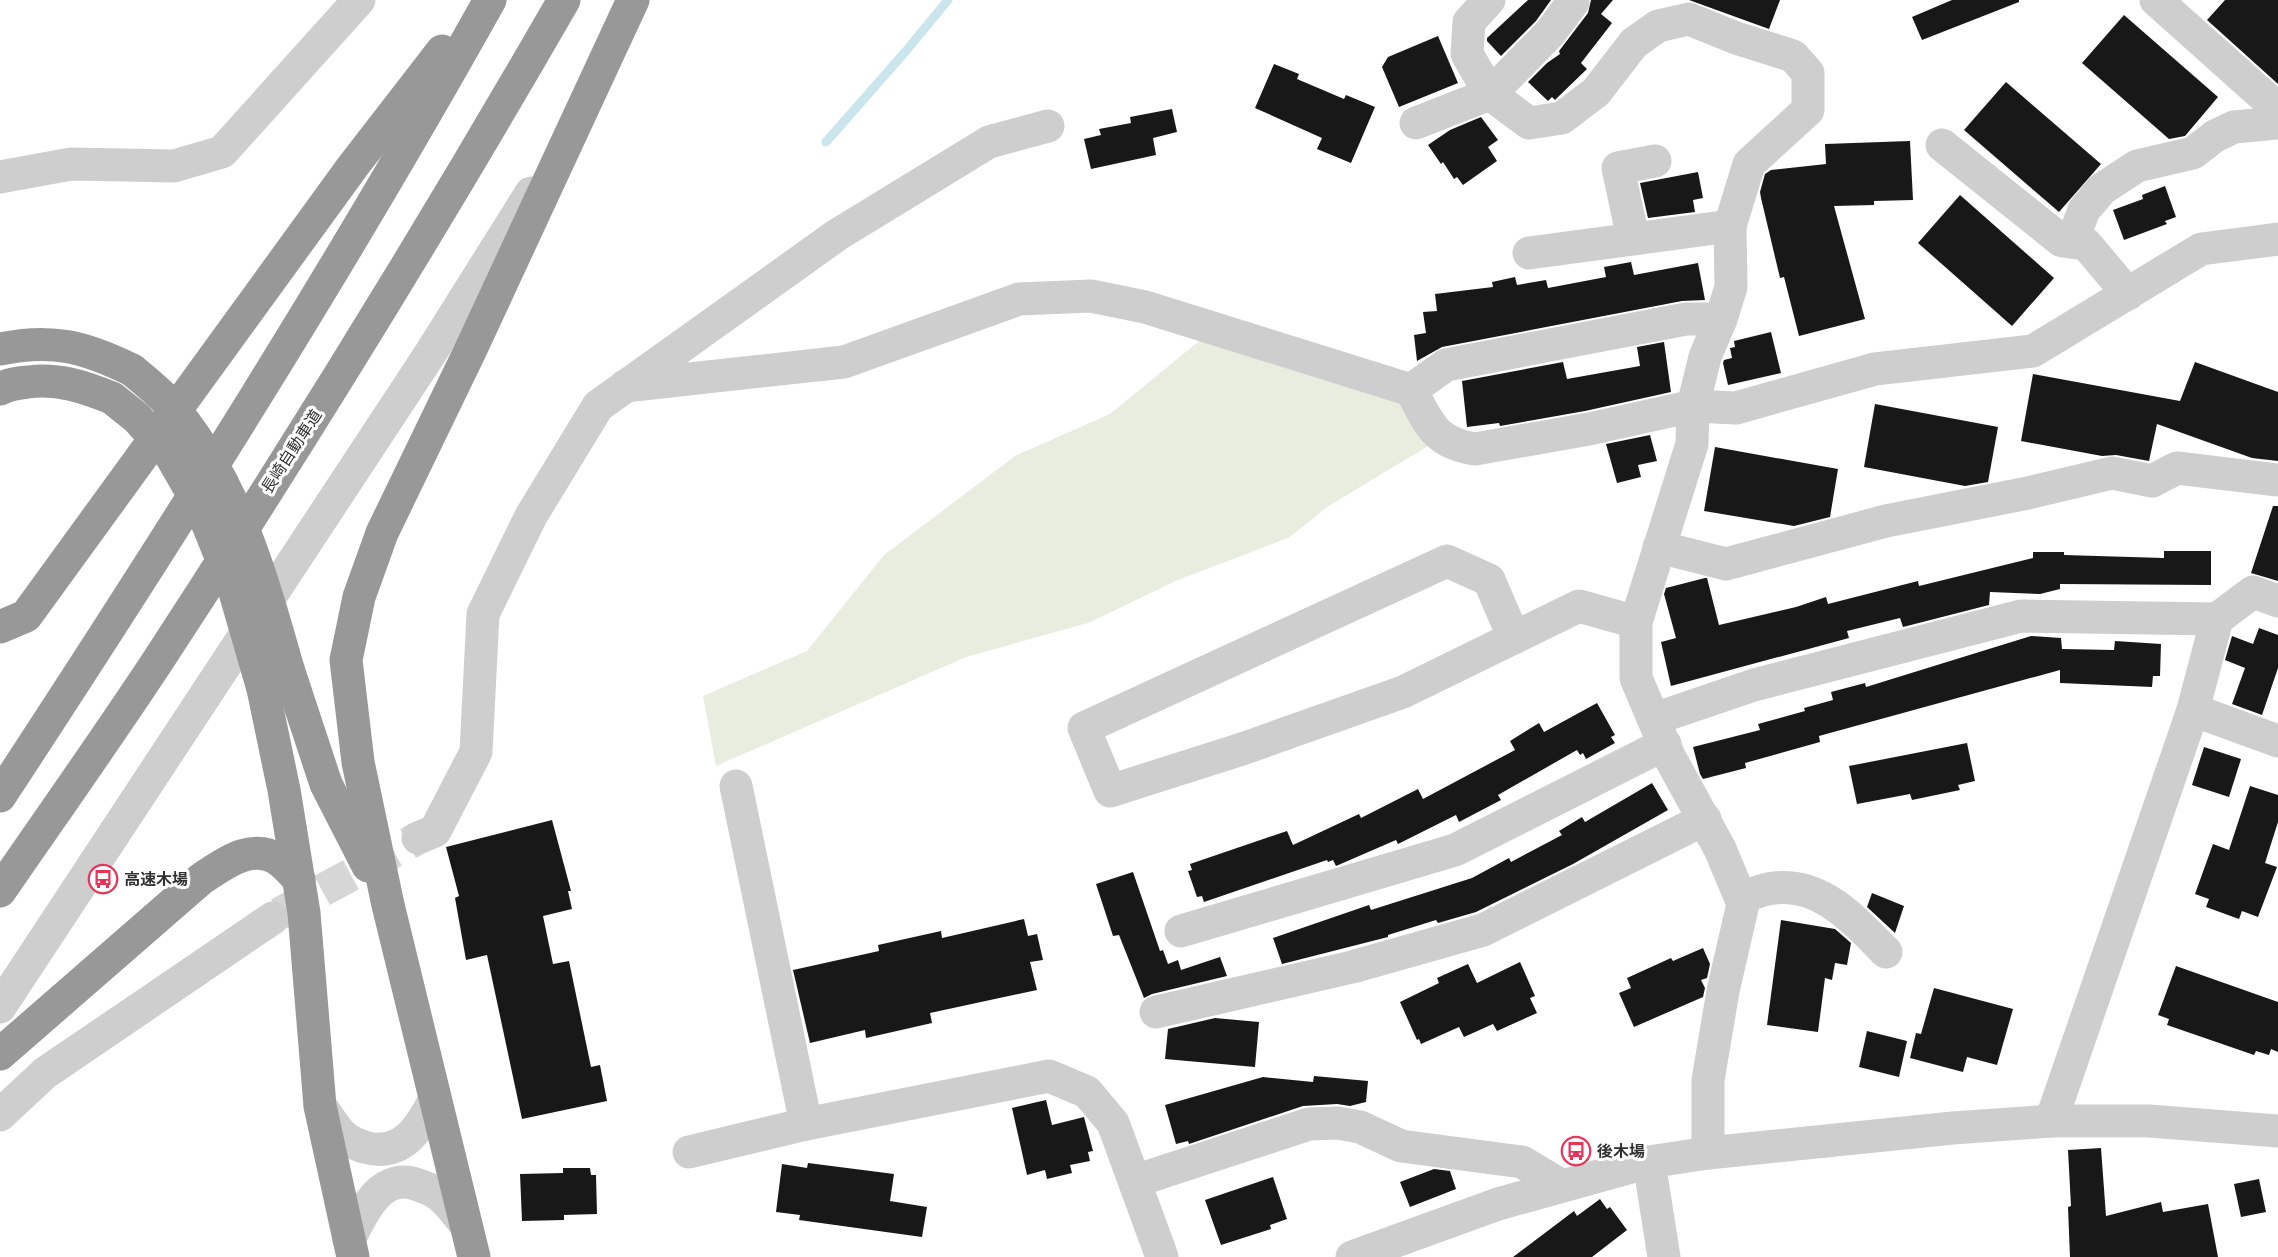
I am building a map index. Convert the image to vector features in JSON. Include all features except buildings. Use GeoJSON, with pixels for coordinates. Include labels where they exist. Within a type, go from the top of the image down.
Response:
{"type":"FeatureCollection","features":[{"type":"Feature","properties":{"kind":"highway"},"geometry":{"type":"LineString","coordinates":[[0,627],[26,616],[354,166],[482,0]]}},
{"type":"Feature","properties":{"kind":"highway"},"geometry":{"type":"LineString","coordinates":[[0,796],[115,619],[311,307],[413,138],[490,0]]}},
{"type":"Feature","properties":{"kind":"highway","name":"長崎自動車道"},"geometry":{"type":"LineString","coordinates":[[0,891],[158,660],[328,395],[460,182],[564,0]]}},
{"type":"Feature","properties":{"kind":"highway"},"geometry":{"type":"LineString","coordinates":[[474,1257],[388,904],[358,762],[346,660],[359,597],[382,532],[471,349],[633,0]]}},
{"type":"Feature","properties":{"kind":"highway"},"geometry":{"type":"LineString","coordinates":[[0,349],[25,344],[64,345],[97,353],[132,370],[163,397],[196,439],[223,485],[258,564],[288,669],[326,784],[388,904]]}},
{"type":"Feature","properties":{"kind":"highway"},"geometry":{"type":"LineString","coordinates":[[0,389],[7,385],[45,380],[77,384],[112,398],[137,418],[171,456],[202,510],[234,589],[263,689],[284,790],[304,913],[320,1106],[351,1248]]}},
{"type":"Feature","properties":{"kind":"highway"},"geometry":{"type":"LineString","coordinates":[[0,1054],[201,879],[231,859],[255,852],[278,859],[299,880]]}},
{"type":"Feature","properties":{"kind":"street"},"geometry":{"type":"LineString","coordinates":[[0,177],[71,164],[174,166],[222,152],[359,0]]}},
{"type":"Feature","properties":{"kind":"street"},"geometry":{"type":"LineString","coordinates":[[1489,0],[1469,22],[1467,54],[1490,94],[1529,123],[1562,118],[1596,92],[1634,43],[1658,26],[1689,19],[1736,38],[1792,56],[1808,73],[1808,110],[1749,164],[1730,226],[1731,287],[1705,357],[1693,406],[1692,444],[1636,622],[1636,678],[1659,731],[1720,849],[1743,904],[1723,991],[1708,1080],[1708,1153]]}},
{"type":"Feature","properties":{"kind":"street"},"geometry":{"type":"LineString","coordinates":[[2156,0],[2278,109]]}},
{"type":"Feature","properties":{"kind":"street"},"geometry":{"type":"LineString","coordinates":[[1416,123],[1490,94],[1550,33],[1574,2]]}},
{"type":"Feature","properties":{"kind":"street"},"geometry":{"type":"LineString","coordinates":[[0,1007],[430,354],[579,118]]}},
{"type":"Feature","properties":{"kind":"street"},"geometry":{"type":"LineString","coordinates":[[2072,242],[2084,210],[2102,189],[2137,166],[2193,153],[2215,136],[2234,127],[2278,123]]}},
{"type":"Feature","properties":{"kind":"street"},"geometry":{"type":"LineString","coordinates":[[418,838],[435,831],[476,752],[483,614],[531,516],[598,406],[847,229],[989,142],[1048,126]]}},
{"type":"Feature","properties":{"kind":"street"},"geometry":{"type":"LineString","coordinates":[[1942,145],[2062,241],[2086,244],[2128,294]]}},
{"type":"Feature","properties":{"kind":"street"},"geometry":{"type":"LineString","coordinates":[[1633,238],[1618,168],[1655,161]]}},
{"type":"Feature","properties":{"kind":"street"},"geometry":{"type":"LineString","coordinates":[[1529,253],[1730,226]]}},
{"type":"Feature","properties":{"kind":"street"},"geometry":{"type":"LineString","coordinates":[[625,386],[844,362],[1019,298],[1091,296],[1144,307],[1411,390],[1437,433],[1453,444],[1475,449],[1589,429],[1693,406],[1736,408],[1875,369],[2034,351],[2201,249],[2278,239]]}},
{"type":"Feature","properties":{"kind":"street"},"geometry":{"type":"LineString","coordinates":[[1411,390],[1446,365],[1686,320],[1721,319]]}},
{"type":"Feature","properties":{"kind":"street"},"geometry":{"type":"LineString","coordinates":[[1659,547],[1726,564],[1886,521],[2028,493],[2112,473],[2152,481],[2177,468],[2278,480]]}},
{"type":"Feature","properties":{"kind":"street"},"geometry":{"type":"LineString","coordinates":[[1514,638],[1489,580],[1447,561],[1084,728],[1110,791],[1242,749],[1402,692],[1514,638],[1579,606],[1636,622]]}},
{"type":"Feature","properties":{"kind":"street"},"geometry":{"type":"LineString","coordinates":[[1181,931],[1455,850],[1659,731],[1754,685],[2020,616],[2217,619],[2253,592],[2278,601]]}},
{"type":"Feature","properties":{"kind":"street"},"geometry":{"type":"LineString","coordinates":[[2051,1121],[2193,710],[2217,619]]}},
{"type":"Feature","properties":{"kind":"street"},"geometry":{"type":"LineString","coordinates":[[2193,710],[2278,741]]}},
{"type":"Feature","properties":{"kind":"street"},"geometry":{"type":"LineString","coordinates":[[736,786],[806,1124]]}},
{"type":"Feature","properties":{"kind":"street"},"geometry":{"type":"LineString","coordinates":[[1156,1012],[1352,966],[1483,930],[1705,819]]}},
{"type":"Feature","properties":{"kind":"street"},"geometry":{"type":"LineString","coordinates":[[1741,898],[1769,889],[1803,889],[1829,899],[1886,952]]}},
{"type":"Feature","properties":{"kind":"street"},"geometry":{"type":"LineString","coordinates":[[0,1115],[45,1073],[273,918]]}},
{"type":"Feature","properties":{"kind":"street"},"geometry":{"type":"LineString","coordinates":[[690,1152],[806,1124],[1049,1076],[1087,1092],[1113,1123],[1162,1257]]}},
{"type":"Feature","properties":{"kind":"street"},"geometry":{"type":"LineString","coordinates":[[320,1106],[343,1136],[359,1146],[378,1151],[397,1146],[411,1136],[423,1121],[435,1099]]}},
{"type":"Feature","properties":{"kind":"street"},"geometry":{"type":"LineString","coordinates":[[1352,1257],[1498,1204],[1649,1162],[1708,1153],[1953,1128],[2051,1121],[2149,1121],[2278,1131]]}},
{"type":"Feature","properties":{"kind":"street"},"geometry":{"type":"LineString","coordinates":[[1135,1181],[1309,1125],[1338,1123],[1360,1127],[1401,1146],[1522,1162],[1562,1186]]}},
{"type":"Feature","properties":{"kind":"street"},"geometry":{"type":"LineString","coordinates":[[1649,1162],[1664,1257]]}},
{"type":"Feature","properties":{"kind":"street"},"geometry":{"type":"LineString","coordinates":[[351,1248],[362,1212],[372,1198],[384,1188],[398,1183],[414,1183],[428,1189],[444,1199],[466,1225]]}},
{"type":"Feature","properties":{"kind":"shaded area"},"geometry":{"type":"Polygon","coordinates":[[[1204,337],[1388,383],[1433,443],[1327,507],[1290,537],[1178,580],[1088,623],[966,657],[716,766],[703,696],[807,651],[884,555],[1015,456],[1110,414],[1204,337]]]}},
{"type":"Feature","properties":{"kind":"waterway"},"geometry":{"type":"LineString","coordinates":[[826,142],[948,0]]}},
{"type":"Feature","properties":{"kind":"tunnel"},"geometry":{"type":"LineString","coordinates":[[279,914],[418,838]]}},
{"type":"Feature","properties":{"kind":"place","name":"高速木場"},"geometry":{"type":"Point","coordinates":[103,879]}},
{"type":"Feature","properties":{"kind":"place","name":"後木場"},"geometry":{"type":"Point","coordinates":[1576,1151]}}]}
